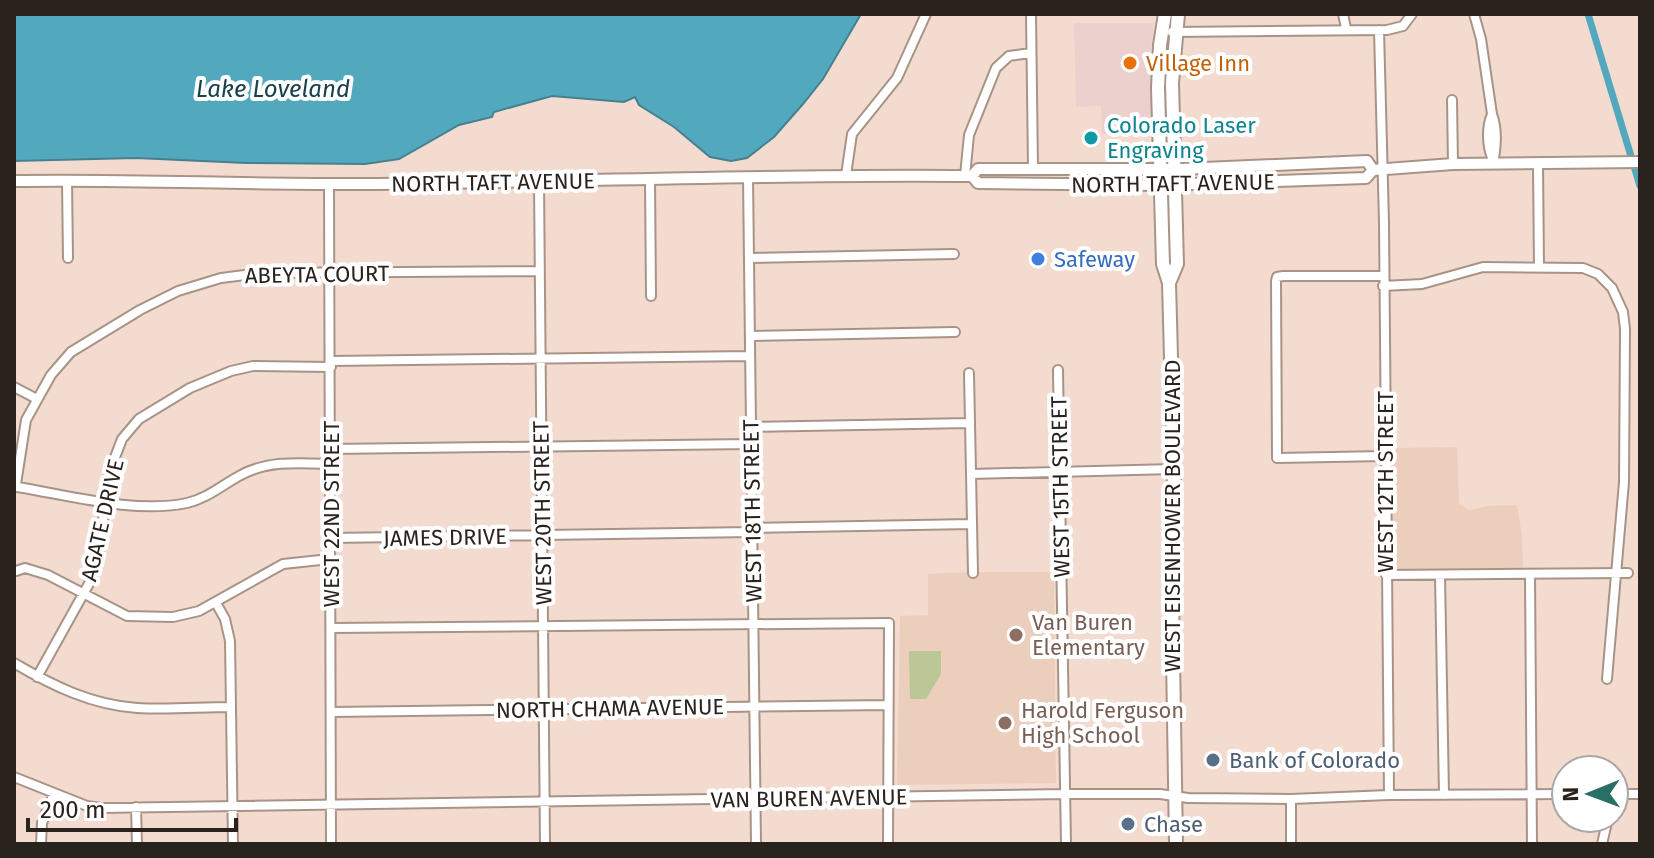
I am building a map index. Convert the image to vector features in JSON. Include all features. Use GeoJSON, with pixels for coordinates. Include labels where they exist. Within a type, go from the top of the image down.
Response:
{"type":"FeatureCollection","features":[{"type":"Feature","properties":{"kind":"highway","name":"WEST EISENHOWER BOULEVARD"},"geometry":{"type":"LineString","coordinates":[[1165,14],[1172,83],[1177,264],[1169,283]]}},
{"type":"Feature","properties":{"kind":"highway","name":"WEST EISENHOWER BOULEVARD"},"geometry":{"type":"LineString","coordinates":[[1176,844],[1172,602],[1174,469],[1169,283],[1163,264],[1160,185],[1159,60],[1178,14]]}},
{"type":"Feature","properties":{"kind":"main road","name":"NORTH TAFT AVENUE"},"geometry":{"type":"LineString","coordinates":[[968,176],[978,169],[1174,168],[1367,161],[1378,170]]}},
{"type":"Feature","properties":{"kind":"main road","name":"NORTH TAFT AVENUE"},"geometry":{"type":"LineString","coordinates":[[14,181],[329,183],[846,175],[968,176],[978,183],[1160,185],[1366,178],[1378,170],[1493,162],[1640,162]]}},
{"type":"Feature","properties":{"kind":"street"},"geometry":{"type":"LineString","coordinates":[[846,175],[852,134],[897,78],[926,14]]}},
{"type":"Feature","properties":{"kind":"street"},"geometry":{"type":"LineString","coordinates":[[1031,14],[1033,168]]}},
{"type":"Feature","properties":{"kind":"street"},"geometry":{"type":"LineString","coordinates":[[1343,14],[1346,28]]}},
{"type":"Feature","properties":{"kind":"street"},"geometry":{"type":"LineString","coordinates":[[1168,32],[1379,30],[1403,26],[1412,14]]}},
{"type":"Feature","properties":{"kind":"street"},"geometry":{"type":"LineString","coordinates":[[1474,14],[1496,130],[1497,153],[1493,162]]}},
{"type":"Feature","properties":{"kind":"street","name":"WEST 12TH STREET"},"geometry":{"type":"LineString","coordinates":[[1379,30],[1378,170],[1383,281],[1389,795]]}},
{"type":"Feature","properties":{"kind":"street"},"geometry":{"type":"LineString","coordinates":[[968,176],[969,135],[996,68],[1009,56],[1031,53]]}},
{"type":"Feature","properties":{"kind":"street"},"geometry":{"type":"LineString","coordinates":[[1452,100],[1453,164]]}},
{"type":"Feature","properties":{"kind":"street"},"geometry":{"type":"LineString","coordinates":[[1538,164],[1539,267]]}},
{"type":"Feature","properties":{"kind":"street","name":"WEST 18TH STREET"},"geometry":{"type":"LineString","coordinates":[[748,177],[756,844]]}},
{"type":"Feature","properties":{"kind":"street"},"geometry":{"type":"LineString","coordinates":[[650,179],[651,296]]}},
{"type":"Feature","properties":{"kind":"street"},"geometry":{"type":"LineString","coordinates":[[67,180],[68,258]]}},
{"type":"Feature","properties":{"kind":"street","name":"WEST 20TH STREET"},"geometry":{"type":"LineString","coordinates":[[539,181],[545,844]]}},
{"type":"Feature","properties":{"kind":"street","name":"WEST 22ND STREET"},"geometry":{"type":"LineString","coordinates":[[329,183],[331,844]]}},
{"type":"Feature","properties":{"kind":"street"},"geometry":{"type":"LineString","coordinates":[[749,258],[954,254]]}},
{"type":"Feature","properties":{"kind":"street"},"geometry":{"type":"LineString","coordinates":[[1385,456],[1277,458],[1277,277],[1318,276],[1422,284],[1483,267],[1572,267],[1591,270],[1612,288],[1623,312],[1625,329],[1624,482],[1607,679]]}},
{"type":"Feature","properties":{"kind":"street","name":"ABEYTA COURT"},"geometry":{"type":"LineString","coordinates":[[105,501],[17,487],[24,428],[51,375],[71,352],[140,310],[178,291],[233,276],[261,273],[539,271]]}},
{"type":"Feature","properties":{"kind":"street"},"geometry":{"type":"LineString","coordinates":[[750,336],[955,332]]}},
{"type":"Feature","properties":{"kind":"street","name":"AGATE DRIVE"},"geometry":{"type":"LineString","coordinates":[[37,677],[84,594],[96,565],[109,473],[122,439],[139,419],[209,378],[242,368],[331,364],[750,356]]}},
{"type":"Feature","properties":{"kind":"street","name":"WEST 15TH STREET"},"geometry":{"type":"LineString","coordinates":[[1058,370],[1066,844]]}},
{"type":"Feature","properties":{"kind":"street"},"geometry":{"type":"LineString","coordinates":[[969,373],[973,573]]}},
{"type":"Feature","properties":{"kind":"street"},"geometry":{"type":"LineString","coordinates":[[14,387],[37,399]]}},
{"type":"Feature","properties":{"kind":"street"},"geometry":{"type":"LineString","coordinates":[[751,427],[970,423]]}},
{"type":"Feature","properties":{"kind":"street"},"geometry":{"type":"LineString","coordinates":[[331,449],[751,444]]}},
{"type":"Feature","properties":{"kind":"street"},"geometry":{"type":"LineString","coordinates":[[105,501],[154,506],[179,504],[210,494],[260,467],[331,464]]}},
{"type":"Feature","properties":{"kind":"street"},"geometry":{"type":"LineString","coordinates":[[971,474],[1174,469]]}},
{"type":"Feature","properties":{"kind":"street","name":"JAMES DRIVE"},"geometry":{"type":"LineString","coordinates":[[330,538],[542,536],[972,524]]}},
{"type":"Feature","properties":{"kind":"street"},"geometry":{"type":"LineString","coordinates":[[16,571],[32,569],[134,617],[185,615],[216,603],[283,564],[330,559]]}},
{"type":"Feature","properties":{"kind":"street"},"geometry":{"type":"LineString","coordinates":[[1386,575],[1628,573]]}},
{"type":"Feature","properties":{"kind":"street"},"geometry":{"type":"LineString","coordinates":[[1530,575],[1532,844]]}},
{"type":"Feature","properties":{"kind":"street"},"geometry":{"type":"LineString","coordinates":[[1440,576],[1444,795]]}},
{"type":"Feature","properties":{"kind":"street"},"geometry":{"type":"LineString","coordinates":[[216,603],[225,619],[230,641],[233,844]]}},
{"type":"Feature","properties":{"kind":"street"},"geometry":{"type":"LineString","coordinates":[[331,628],[889,623],[888,844]]}},
{"type":"Feature","properties":{"kind":"street"},"geometry":{"type":"LineString","coordinates":[[14,663],[69,692],[127,707],[231,707]]}},
{"type":"Feature","properties":{"kind":"street","name":"NORTH CHAMA AVENUE"},"geometry":{"type":"LineString","coordinates":[[331,712],[888,705]]}},
{"type":"Feature","properties":{"kind":"street","name":"VAN BUREN AVENUE"},"geometry":{"type":"LineString","coordinates":[[14,777],[93,807],[1065,794],[1291,799],[1550,794]]}},
{"type":"Feature","properties":{"kind":"street"},"geometry":{"type":"LineString","coordinates":[[41,844],[43,816],[54,793]]}},
{"type":"Feature","properties":{"kind":"street"},"geometry":{"type":"LineString","coordinates":[[1291,799],[1291,844]]}},
{"type":"Feature","properties":{"kind":"street"},"geometry":{"type":"LineString","coordinates":[[136,807],[137,844]]}},
{"type":"Feature","properties":{"kind":"shaded area"},"geometry":{"type":"Polygon","coordinates":[[[1074,23],[1154,23],[1151,133],[1102,134],[1101,106],[1076,107],[1074,23]]]}},
{"type":"Feature","properties":{"kind":"shaded area"},"geometry":{"type":"Polygon","coordinates":[[[1457,447],[1459,504],[1470,510],[1517,505],[1523,569],[1399,570],[1392,567],[1391,448],[1457,447]]]}},
{"type":"Feature","properties":{"kind":"shaded area"},"geometry":{"type":"Polygon","coordinates":[[[1054,572],[1056,783],[897,785],[900,616],[928,615],[928,574],[1054,572]]]}},
{"type":"Feature","properties":{"kind":"green space"},"geometry":{"type":"Polygon","coordinates":[[[909,651],[941,651],[941,674],[926,699],[910,699],[909,651]]]}},
{"type":"Feature","properties":{"kind":"water","name":"Lake Loveland"},"geometry":{"type":"Polygon","coordinates":[[[14,14],[861,14],[823,79],[774,137],[747,158],[731,161],[710,157],[674,127],[639,105],[635,97],[624,102],[552,96],[459,125],[399,159],[365,164],[136,158],[14,161],[14,14]]]}},
{"type":"Feature","properties":{"kind":"waterway"},"geometry":{"type":"LineString","coordinates":[[1588,14],[1640,186]]}},
{"type":"Feature","properties":{"kind":"place","name":"Village Inn"},"geometry":{"type":"Point","coordinates":[1130,63]}},
{"type":"Feature","properties":{"kind":"place","name":"Colorado Laser Engraving"},"geometry":{"type":"Point","coordinates":[1091,138]}},
{"type":"Feature","properties":{"kind":"place","name":"Safeway"},"geometry":{"type":"Point","coordinates":[1038,259]}},
{"type":"Feature","properties":{"kind":"place","name":"Van Buren Elementary"},"geometry":{"type":"Point","coordinates":[1016,635]}},
{"type":"Feature","properties":{"kind":"place","name":"Harold Ferguson High School"},"geometry":{"type":"Point","coordinates":[1005,723]}},
{"type":"Feature","properties":{"kind":"place","name":"Bank of Colorado"},"geometry":{"type":"Point","coordinates":[1213,760]}},
{"type":"Feature","properties":{"kind":"place","name":"Chase"},"geometry":{"type":"Point","coordinates":[1128,824]}}]}
